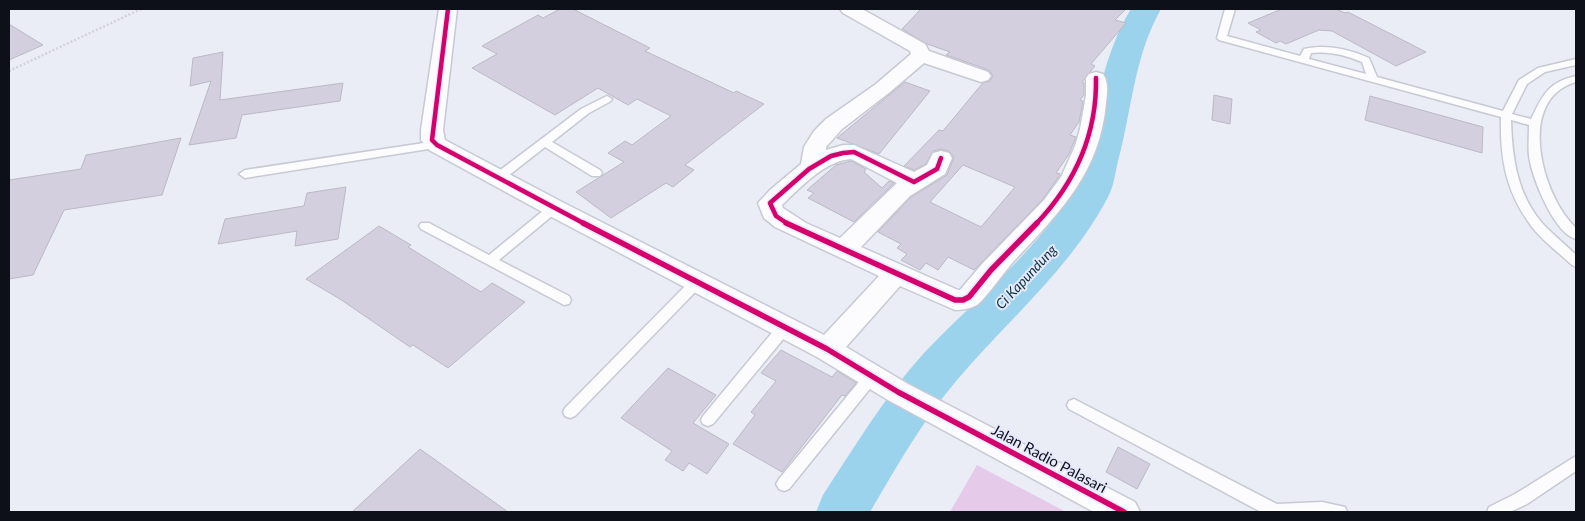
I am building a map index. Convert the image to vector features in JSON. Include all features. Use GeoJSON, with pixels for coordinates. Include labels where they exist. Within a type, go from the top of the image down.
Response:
{"type":"FeatureCollection","features":[{"type":"Feature","properties":{"kind":"street"},"geometry":{"type":"LineString","coordinates":[[438,145],[432,140],[432,130],[448,9]]}},
{"type":"Feature","properties":{"kind":"street"},"geometry":{"type":"LineString","coordinates":[[849,9],[918,48],[922,55],[981,76]]}},
{"type":"Feature","properties":{"kind":"street"},"geometry":{"type":"LineString","coordinates":[[812,166],[815,147],[822,136],[834,124],[883,88],[922,55]]}},
{"type":"Feature","properties":{"kind":"street"},"geometry":{"type":"LineString","coordinates":[[914,182],[854,152],[846,151],[812,166],[795,179],[770,203],[770,210],[774,215],[797,229],[955,300],[970,297],[998,262],[1053,205],[1067,184],[1084,151],[1091,128],[1096,78]]}},
{"type":"Feature","properties":{"kind":"street","name":"Jalan Radio Palasari"},"geometry":{"type":"LineString","coordinates":[[438,145],[554,208],[827,348],[898,392],[1124,512]]}},
{"type":"Feature","properties":{"kind":"street"},"geometry":{"type":"LineString","coordinates":[[844,249],[902,190],[937,169],[941,158]]}},
{"type":"Feature","properties":{"kind":"street"},"geometry":{"type":"LineString","coordinates":[[827,348],[896,274]]}},
{"type":"Feature","properties":{"kind":"lane"},"geometry":{"type":"LineString","coordinates":[[1230,9],[1222,38],[1534,124]]}},
{"type":"Feature","properties":{"kind":"lane"},"geometry":{"type":"LineString","coordinates":[[1303,60],[1307,51],[1316,49],[1355,55],[1366,60],[1373,79]]}},
{"type":"Feature","properties":{"kind":"lane"},"geometry":{"type":"LineString","coordinates":[[1576,62],[1542,70],[1523,82],[1506,115],[1506,150],[1515,189],[1537,225],[1576,262]]}},
{"type":"Feature","properties":{"kind":"lane"},"geometry":{"type":"LineString","coordinates":[[1576,79],[1565,82],[1549,93],[1534,124],[1535,157],[1546,194],[1565,225],[1576,235]]}},
{"type":"Feature","properties":{"kind":"lane"},"geometry":{"type":"LineString","coordinates":[[499,177],[546,143],[585,111],[608,99]]}},
{"type":"Feature","properties":{"kind":"lane"},"geometry":{"type":"LineString","coordinates":[[546,143],[596,173]]}},
{"type":"Feature","properties":{"kind":"lane"},"geometry":{"type":"LineString","coordinates":[[245,174],[438,145]]}},
{"type":"Feature","properties":{"kind":"lane"},"geometry":{"type":"LineString","coordinates":[[490,261],[554,208]]}},
{"type":"Feature","properties":{"kind":"lane"},"geometry":{"type":"LineString","coordinates":[[425,226],[564,300]]}},
{"type":"Feature","properties":{"kind":"lane"},"geometry":{"type":"LineString","coordinates":[[570,412],[697,282]]}},
{"type":"Feature","properties":{"kind":"lane"},"geometry":{"type":"LineString","coordinates":[[708,420],[785,326]]}},
{"type":"Feature","properties":{"kind":"lane"},"geometry":{"type":"LineString","coordinates":[[784,484],[872,376]]}},
{"type":"Feature","properties":{"kind":"lane"},"geometry":{"type":"LineString","coordinates":[[1074,405],[1275,512],[1322,509],[1339,512]]}},
{"type":"Feature","properties":{"kind":"lane"},"geometry":{"type":"LineString","coordinates":[[1495,512],[1521,499],[1576,463]]}},
{"type":"Feature","properties":{"kind":"path"},"geometry":{"type":"LineString","coordinates":[[9,71],[141,9]]}},
{"type":"Feature","properties":{"kind":"shaded area"},"geometry":{"type":"Polygon","coordinates":[[[977,465],[1066,512],[950,512],[977,465]]]}},
{"type":"Feature","properties":{"kind":"building"},"geometry":{"type":"Polygon","coordinates":[[[560,9],[573,9],[650,48],[645,51],[734,93],[736,91],[764,104],[685,165],[694,170],[673,187],[666,183],[611,218],[576,192],[624,162],[608,153],[625,141],[632,145],[671,116],[637,99],[628,105],[598,88],[555,115],[472,68],[497,54],[482,46],[538,15],[543,18],[560,9]]]}},
{"type":"Feature","properties":{"kind":"building"},"geometry":{"type":"Polygon","coordinates":[[[921,9],[1126,9],[1115,20],[1126,23],[1091,64],[1095,66],[1082,82],[1084,83],[1084,95],[1080,100],[1083,101],[1079,122],[1070,135],[1076,137],[1069,154],[1056,173],[1060,174],[1059,176],[1043,199],[974,270],[948,257],[938,270],[926,263],[920,270],[901,260],[907,254],[897,248],[901,244],[878,232],[911,197],[947,175],[954,157],[949,151],[941,149],[933,151],[926,164],[914,170],[904,166],[939,130],[943,131],[983,83],[990,81],[993,76],[989,70],[946,55],[950,52],[927,44],[902,29],[921,9]],[[963,165],[930,202],[981,227],[1015,187],[963,165]]]}},
{"type":"Feature","properties":{"kind":"building"},"geometry":{"type":"Polygon","coordinates":[[[1282,9],[1336,9],[1345,13],[1348,12],[1426,52],[1396,66],[1332,31],[1319,30],[1286,44],[1280,41],[1276,43],[1256,32],[1261,30],[1248,23],[1282,9]]]}},
{"type":"Feature","properties":{"kind":"building"},"geometry":{"type":"Polygon","coordinates":[[[9,24],[43,45],[9,60],[9,24]]]}},
{"type":"Feature","properties":{"kind":"building"},"geometry":{"type":"Polygon","coordinates":[[[223,52],[220,100],[343,83],[340,101],[242,115],[236,138],[189,145],[211,81],[190,86],[193,58],[223,52]]]}},
{"type":"Feature","properties":{"kind":"building"},"geometry":{"type":"Polygon","coordinates":[[[905,82],[930,91],[879,154],[837,138],[905,82]]]}},
{"type":"Feature","properties":{"kind":"building"},"geometry":{"type":"Polygon","coordinates":[[[1214,95],[1232,99],[1230,124],[1212,120],[1214,95]]]}},
{"type":"Feature","properties":{"kind":"building"},"geometry":{"type":"Polygon","coordinates":[[[1370,96],[1483,127],[1482,153],[1365,120],[1370,96]]]}},
{"type":"Feature","properties":{"kind":"building"},"geometry":{"type":"Polygon","coordinates":[[[181,138],[162,195],[64,210],[33,275],[9,279],[9,180],[81,169],[86,155],[181,138]]]}},
{"type":"Feature","properties":{"kind":"building"},"geometry":{"type":"Polygon","coordinates":[[[851,161],[866,169],[864,172],[882,188],[889,181],[894,183],[854,222],[808,198],[814,193],[807,190],[836,165],[851,161]]]}},
{"type":"Feature","properties":{"kind":"building"},"geometry":{"type":"Polygon","coordinates":[[[346,187],[338,239],[295,246],[297,231],[218,244],[225,219],[304,206],[307,193],[346,187]]]}},
{"type":"Feature","properties":{"kind":"building"},"geometry":{"type":"Polygon","coordinates":[[[379,226],[411,245],[408,247],[481,292],[492,283],[525,302],[448,368],[413,345],[410,347],[340,299],[306,279],[379,226]]]}},
{"type":"Feature","properties":{"kind":"building"},"geometry":{"type":"Polygon","coordinates":[[[781,350],[832,377],[837,371],[856,383],[845,396],[842,395],[782,472],[733,444],[755,415],[751,412],[776,381],[761,373],[781,350]]]}},
{"type":"Feature","properties":{"kind":"building"},"geometry":{"type":"Polygon","coordinates":[[[668,368],[716,395],[693,423],[729,444],[707,474],[689,463],[683,471],[665,460],[672,451],[621,418],[668,368]]]}},
{"type":"Feature","properties":{"kind":"building"},"geometry":{"type":"Polygon","coordinates":[[[1118,447],[1150,464],[1137,489],[1106,472],[1118,447]]]}},
{"type":"Feature","properties":{"kind":"building"},"geometry":{"type":"Polygon","coordinates":[[[420,449],[508,512],[352,512],[420,449]]]}},
{"type":"Feature","properties":{"kind":"waterway","name":"Ci Kapundung"},"geometry":{"type":"LineString","coordinates":[[842,512],[889,436],[927,382],[1039,264],[1057,243],[1089,197],[1094,185],[1129,43],[1146,9]]}},
{"type":"Feature","properties":{"kind":"cycle path"},"geometry":{"type":"LineString","coordinates":[[448,9],[432,130],[432,140],[437,145],[554,208],[827,349],[898,392],[1124,512]]}},
{"type":"Feature","properties":{"kind":"cycle path"},"geometry":{"type":"LineString","coordinates":[[941,158],[937,169],[914,182],[854,152],[831,156],[809,169],[787,187],[770,203],[771,208],[779,219],[797,229],[955,300],[963,300],[969,297],[995,266],[1046,213],[1072,178],[1091,129],[1096,95],[1096,78]]}}]}
